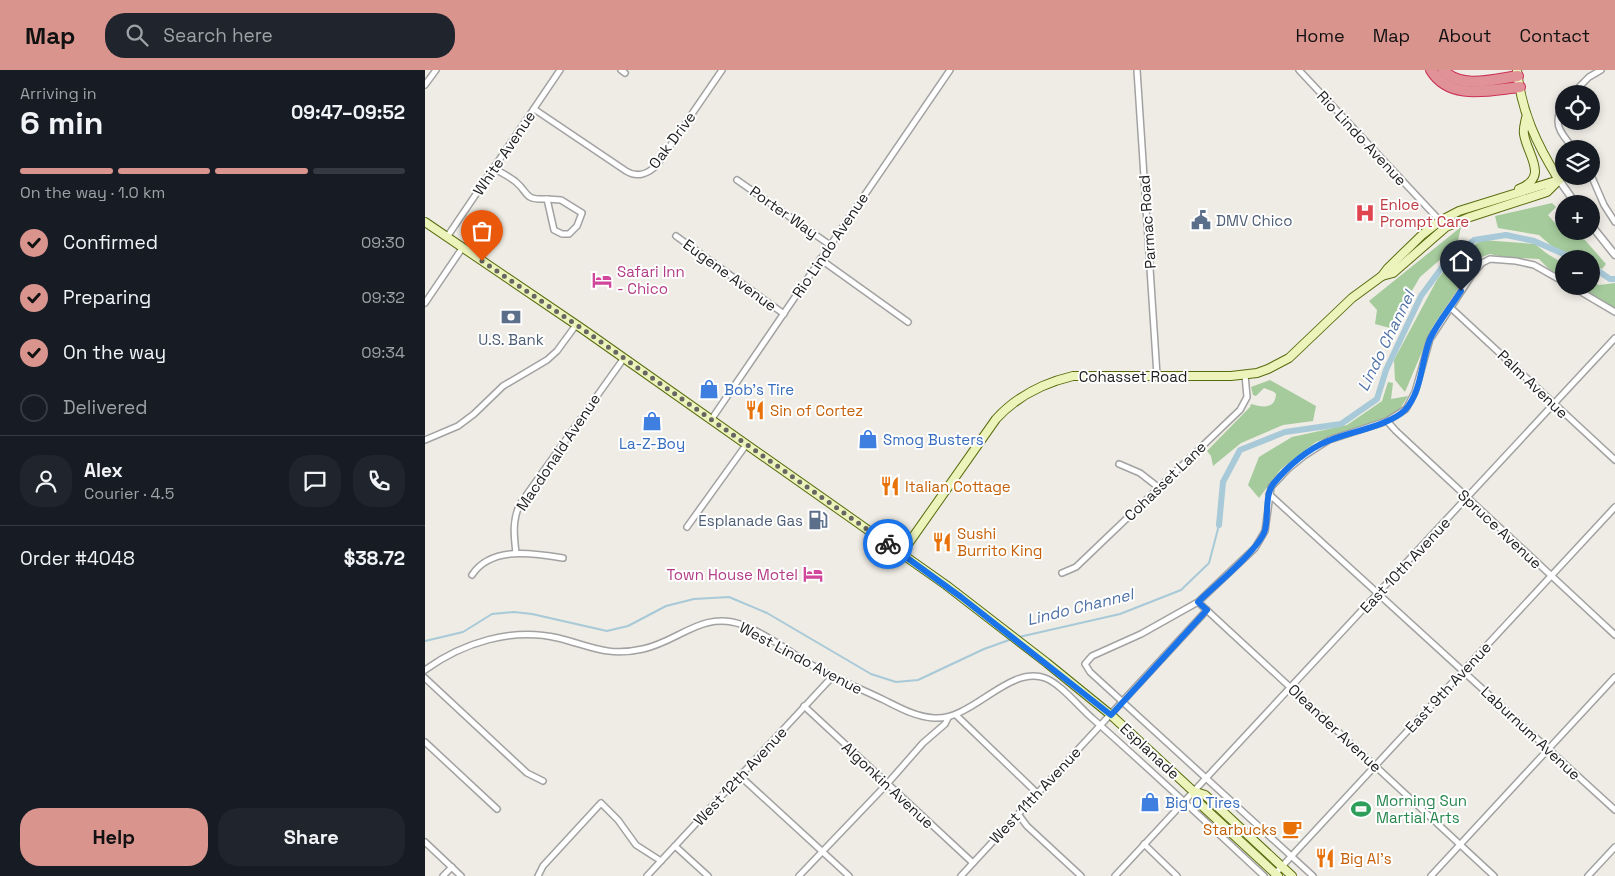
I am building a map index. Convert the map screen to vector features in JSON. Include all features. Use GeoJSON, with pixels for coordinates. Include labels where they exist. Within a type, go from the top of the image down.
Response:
{"type":"FeatureCollection","features":[{"type":"Feature","properties":{"kind":"highway"},"geometry":{"type":"LineString","coordinates":[[1431,70],[1442,84],[1466,92],[1518,78]]}},
{"type":"Feature","properties":{"kind":"highway"},"geometry":{"type":"LineString","coordinates":[[1443,70],[1454,79],[1462,81],[1518,78]]}},
{"type":"Feature","properties":{"kind":"highway"},"geometry":{"type":"LineString","coordinates":[[1481,81],[1496,70]]}},
{"type":"Feature","properties":{"kind":"main road"},"geometry":{"type":"LineString","coordinates":[[1518,78],[1526,116],[1541,152],[1555,170]]}},
{"type":"Feature","properties":{"kind":"main road"},"geometry":{"type":"LineString","coordinates":[[1499,199],[1525,186],[1533,176],[1535,164],[1524,133],[1526,116]]}},
{"type":"Feature","properties":{"kind":"main road","name":"Cohasset Road"},"geometry":{"type":"LineString","coordinates":[[1443,224],[1459,211],[1555,180]]}},
{"type":"Feature","properties":{"kind":"main road","name":"Cohasset Road"},"geometry":{"type":"LineString","coordinates":[[901,554],[995,421],[1003,411],[1022,397],[1044,385],[1073,376],[1245,375],[1269,369],[1289,358],[1353,298],[1382,276],[1387,268],[1423,234],[1443,224],[1547,192],[1555,184]]}},
{"type":"Feature","properties":{"kind":"main road","name":"Esplanade"},"geometry":{"type":"LineString","coordinates":[[425,222],[624,358],[901,554],[1002,628],[1111,715],[1193,791],[1198,802],[1276,875]]}},
{"type":"Feature","properties":{"kind":"main road","name":"Esplanade"},"geometry":{"type":"LineString","coordinates":[[1193,791],[1205,795],[1292,876]]}},
{"type":"Feature","properties":{"kind":"street"},"geometry":{"type":"LineString","coordinates":[[425,85],[435,70]]}},
{"type":"Feature","properties":{"kind":"street","name":"White Avenue"},"geometry":{"type":"LineString","coordinates":[[447,237],[495,169],[560,70]]}},
{"type":"Feature","properties":{"kind":"street","name":"Oak Drive"},"geometry":{"type":"LineString","coordinates":[[534,108],[626,171],[642,174],[651,171],[657,165],[721,70]]}},
{"type":"Feature","properties":{"kind":"street","name":"Rio Lindo Avenue"},"geometry":{"type":"LineString","coordinates":[[711,420],[950,70]]}},
{"type":"Feature","properties":{"kind":"street","name":"Parmac Road"},"geometry":{"type":"LineString","coordinates":[[1137,70],[1157,375]]}},
{"type":"Feature","properties":{"kind":"street","name":"Rio Lindo Avenue"},"geometry":{"type":"LineString","coordinates":[[1299,70],[1443,224]]}},
{"type":"Feature","properties":{"kind":"street"},"geometry":{"type":"LineString","coordinates":[[1581,85],[1589,77],[1601,70]]}},
{"type":"Feature","properties":{"kind":"street"},"geometry":{"type":"LineString","coordinates":[[1559,130],[1567,140]]}},
{"type":"Feature","properties":{"kind":"street"},"geometry":{"type":"LineString","coordinates":[[495,169],[517,183],[523,192],[531,198],[547,199],[561,200],[582,214],[577,226],[569,234],[562,234],[554,230],[547,199]]}},
{"type":"Feature","properties":{"kind":"street","name":"Porter Way"},"geometry":{"type":"LineString","coordinates":[[737,180],[830,245]]}},
{"type":"Feature","properties":{"kind":"street"},"geometry":{"type":"LineString","coordinates":[[1595,185],[1604,205],[1615,222]]}},
{"type":"Feature","properties":{"kind":"street","name":"Eugene Avenue"},"geometry":{"type":"LineString","coordinates":[[676,236],[783,314]]}},
{"type":"Feature","properties":{"kind":"street"},"geometry":{"type":"LineString","coordinates":[[1600,236],[1615,255]]}},
{"type":"Feature","properties":{"kind":"street"},"geometry":{"type":"LineString","coordinates":[[425,304],[463,248]]}},
{"type":"Feature","properties":{"kind":"street"},"geometry":{"type":"LineString","coordinates":[[1313,876],[1090,672],[1085,664],[1092,656],[1141,634],[1198,602],[1255,548],[1265,531],[1271,487],[1289,469],[1318,446],[1401,414],[1410,404],[1415,392],[1430,339],[1477,267],[1485,260],[1506,259],[1534,265],[1555,277]]}},
{"type":"Feature","properties":{"kind":"street","name":"Porter Way"},"geometry":{"type":"LineString","coordinates":[[820,260],[907,322]]}},
{"type":"Feature","properties":{"kind":"street"},"geometry":{"type":"LineString","coordinates":[[1586,295],[1615,312]]}},
{"type":"Feature","properties":{"kind":"street","name":"Palm Avenue"},"geometry":{"type":"LineString","coordinates":[[1451,308],[1615,460]]}},
{"type":"Feature","properties":{"kind":"street"},"geometry":{"type":"LineString","coordinates":[[425,440],[458,426],[474,414],[503,386],[547,360],[557,351],[576,325]]}},
{"type":"Feature","properties":{"kind":"street","name":"East 10th Avenue"},"geometry":{"type":"LineString","coordinates":[[1115,876],[1615,338]]}},
{"type":"Feature","properties":{"kind":"street","name":"Macdonald Avenue"},"geometry":{"type":"LineString","coordinates":[[516,553],[514,527],[520,504],[624,358]]}},
{"type":"Feature","properties":{"kind":"street","name":"Cohasset Lane"},"geometry":{"type":"LineString","coordinates":[[1062,573],[1076,567],[1240,410],[1247,397],[1245,375]]}},
{"type":"Feature","properties":{"kind":"street","name":"Spruce Avenue"},"geometry":{"type":"LineString","coordinates":[[1387,420],[1396,431],[1615,636]]}},
{"type":"Feature","properties":{"kind":"street"},"geometry":{"type":"LineString","coordinates":[[687,527],[746,444]]}},
{"type":"Feature","properties":{"kind":"street"},"geometry":{"type":"LineString","coordinates":[[1119,464],[1140,473],[1158,488]]}},
{"type":"Feature","properties":{"kind":"street","name":"Laburnum Avenue"},"geometry":{"type":"LineString","coordinates":[[1269,494],[1615,810]]}},
{"type":"Feature","properties":{"kind":"street","name":"East 9th Avenue"},"geometry":{"type":"LineString","coordinates":[[1276,875],[1615,507]]}},
{"type":"Feature","properties":{"kind":"street"},"geometry":{"type":"LineString","coordinates":[[472,575],[478,567],[486,562],[516,553],[563,558]]}},
{"type":"Feature","properties":{"kind":"street","name":"Oleander Avenue"},"geometry":{"type":"LineString","coordinates":[[1198,602],[1494,876]]}},
{"type":"Feature","properties":{"kind":"street","name":"West 11th Avenue"},"geometry":{"type":"LineString","coordinates":[[961,876],[1207,610]]}},
{"type":"Feature","properties":{"kind":"street","name":"West Lindo Avenue"},"geometry":{"type":"LineString","coordinates":[[425,670],[444,657],[461,649],[502,638],[523,635],[539,636],[560,639],[598,651],[624,652],[656,645],[697,625],[718,620],[733,622],[751,629],[833,676],[926,718],[948,718],[956,715],[1009,684],[1025,678],[1038,677],[1048,679],[1101,725],[1264,876]]}},
{"type":"Feature","properties":{"kind":"street","name":"West 12th Avenue"},"geometry":{"type":"LineString","coordinates":[[647,876],[833,676]]}},
{"type":"Feature","properties":{"kind":"street"},"geometry":{"type":"LineString","coordinates":[[1431,876],[1615,677]]}},
{"type":"Feature","properties":{"kind":"street"},"geometry":{"type":"LineString","coordinates":[[425,678],[527,773],[543,781]]}},
{"type":"Feature","properties":{"kind":"street","name":"Algonkin Avenue"},"geometry":{"type":"LineString","coordinates":[[804,706],[973,863]]}},
{"type":"Feature","properties":{"kind":"street"},"geometry":{"type":"LineString","coordinates":[[956,715],[1037,793]]}},
{"type":"Feature","properties":{"kind":"street"},"geometry":{"type":"LineString","coordinates":[[799,876],[887,784],[923,743],[945,724],[948,718]]}},
{"type":"Feature","properties":{"kind":"street"},"geometry":{"type":"LineString","coordinates":[[425,742],[497,809]]}},
{"type":"Feature","properties":{"kind":"street"},"geometry":{"type":"LineString","coordinates":[[740,776],[849,876]]}},
{"type":"Feature","properties":{"kind":"street"},"geometry":{"type":"LineString","coordinates":[[538,876],[543,866],[601,803],[618,820],[636,845],[661,861]]}},
{"type":"Feature","properties":{"kind":"street"},"geometry":{"type":"LineString","coordinates":[[1018,814],[1027,826],[1081,876]]}},
{"type":"Feature","properties":{"kind":"street"},"geometry":{"type":"LineString","coordinates":[[425,842],[461,876]]}},
{"type":"Feature","properties":{"kind":"street"},"geometry":{"type":"LineString","coordinates":[[1144,844],[1177,876]]}},
{"type":"Feature","properties":{"kind":"street"},"geometry":{"type":"LineString","coordinates":[[675,846],[708,876]]}},
{"type":"Feature","properties":{"kind":"street"},"geometry":{"type":"LineString","coordinates":[[1588,876],[1615,847]]}},
{"type":"Feature","properties":{"kind":"street"},"geometry":{"type":"LineString","coordinates":[[443,876],[452,867]]}},
{"type":"Feature","properties":{"kind":"green space"},"geometry":{"type":"Polygon","coordinates":[[[1552,203],[1555,208],[1548,215],[1555,223],[1555,240],[1585,240],[1594,250],[1559,250],[1539,235],[1498,228],[1495,216],[1552,203]]]}},
{"type":"Feature","properties":{"kind":"green space"},"geometry":{"type":"Polygon","coordinates":[[[1461,227],[1457,245],[1420,277],[1390,328],[1375,324],[1377,310],[1369,301],[1461,227]]]}},
{"type":"Feature","properties":{"kind":"green space"},"geometry":{"type":"Polygon","coordinates":[[[1482,240],[1535,244],[1555,258],[1555,273],[1539,259],[1503,257],[1490,254],[1473,260],[1463,281],[1432,328],[1405,392],[1395,380],[1394,360],[1438,278],[1460,253],[1482,240]]]}},
{"type":"Feature","properties":{"kind":"green space"},"geometry":{"type":"Polygon","coordinates":[[[1600,257],[1606,264],[1602,269],[1600,268],[1600,257]]]}},
{"type":"Feature","properties":{"kind":"green space"},"geometry":{"type":"Polygon","coordinates":[[[1615,283],[1615,308],[1593,295],[1600,295],[1600,285],[1615,283]]]}},
{"type":"Feature","properties":{"kind":"green space"},"geometry":{"type":"Polygon","coordinates":[[[1270,380],[1316,406],[1313,421],[1283,425],[1241,443],[1213,466],[1211,456],[1207,451],[1251,404],[1267,406],[1273,403],[1276,394],[1274,392],[1264,388],[1256,396],[1253,395],[1251,387],[1270,380]]]}},
{"type":"Feature","properties":{"kind":"green space"},"geometry":{"type":"Polygon","coordinates":[[[1388,382],[1393,383],[1391,399],[1408,396],[1397,414],[1316,442],[1281,469],[1259,498],[1248,485],[1259,457],[1292,437],[1347,425],[1382,401],[1388,382]]]}},
{"type":"Feature","properties":{"kind":"waterway","name":"Lindo Channel"},"geometry":{"type":"LineString","coordinates":[[1219,525],[1223,482],[1240,450],[1285,432],[1341,424],[1377,399],[1386,370],[1421,296],[1443,266],[1474,240],[1506,235],[1534,241],[1555,250]]}},
{"type":"Feature","properties":{"kind":"waterway","name":"Lindo Channel"},"geometry":{"type":"LineString","coordinates":[[1600,272],[1610,279],[1615,279]]}},
{"type":"Feature","properties":{"kind":"waterway","name":"Lindo Channel"},"geometry":{"type":"LineString","coordinates":[[1019,637],[1120,614],[1181,590],[1209,563],[1219,525]]}},
{"type":"Feature","properties":{"kind":"waterway","name":"Lindo Channel"},"geometry":{"type":"LineString","coordinates":[[425,641],[463,632],[492,614],[514,612],[532,614],[607,631],[628,626],[666,606],[694,599],[729,597],[767,613],[871,674],[896,682],[918,680],[984,649],[1012,639]]}},
{"type":"Feature","properties":{"kind":"way so far"},"geometry":{"type":"LineString","coordinates":[[482,261],[584,330],[888,544]]}},
{"type":"Feature","properties":{"kind":"place","name":"Enloe Prompt Care"},"geometry":{"type":"Point","coordinates":[1365,213]}},
{"type":"Feature","properties":{"kind":"place","name":"DMV Chico"},"geometry":{"type":"Point","coordinates":[1201,220]}},
{"type":"Feature","properties":{"kind":"place","name":"Safari Inn - Chico"},"geometry":{"type":"Point","coordinates":[602,280]}},
{"type":"Feature","properties":{"kind":"place","name":"U.S. Bank"},"geometry":{"type":"Point","coordinates":[511,317]}},
{"type":"Feature","properties":{"kind":"place","name":"Bob's Tire"},"geometry":{"type":"Point","coordinates":[709,389]}},
{"type":"Feature","properties":{"kind":"place","name":"Sin of Cortez"},"geometry":{"type":"Point","coordinates":[755,410]}},
{"type":"Feature","properties":{"kind":"place","name":"La-Z-Boy"},"geometry":{"type":"Point","coordinates":[652,421]}},
{"type":"Feature","properties":{"kind":"place","name":"Smog Busters"},"geometry":{"type":"Point","coordinates":[868,439]}},
{"type":"Feature","properties":{"kind":"place","name":"Italian Cottage"},"geometry":{"type":"Point","coordinates":[890,486]}},
{"type":"Feature","properties":{"kind":"place","name":"Esplanade Gas"},"geometry":{"type":"Point","coordinates":[818,520]}},
{"type":"Feature","properties":{"kind":"place","name":"Sushi Burrito King"},"geometry":{"type":"Point","coordinates":[942,542]}},
{"type":"Feature","properties":{"kind":"place","name":"Town House Motel"},"geometry":{"type":"Point","coordinates":[813,574]}},
{"type":"Feature","properties":{"kind":"place","name":"Big O Tires"},"geometry":{"type":"Point","coordinates":[1150,802]}},
{"type":"Feature","properties":{"kind":"place","name":"Morning Sun Martial Arts"},"geometry":{"type":"Point","coordinates":[1361,809]}},
{"type":"Feature","properties":{"kind":"place","name":"Starbucks"},"geometry":{"type":"Point","coordinates":[1292,829]}},
{"type":"Feature","properties":{"kind":"place","name":"Big Al's"},"geometry":{"type":"Point","coordinates":[1325,858]}},
{"type":"Feature","properties":{"kind":"route"},"geometry":{"type":"LineString","coordinates":[[888,544],[961,597],[1111,715],[1207,610],[1198,602],[1255,548],[1265,531],[1269,494],[1275,482],[1318,446],[1329,440],[1393,418],[1406,409],[1415,392],[1430,339],[1461,291]]}}]}
